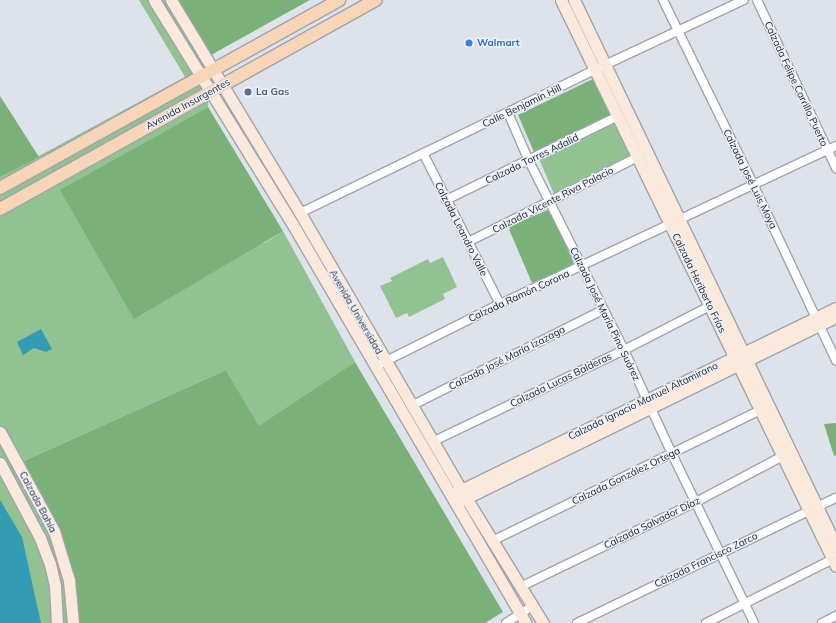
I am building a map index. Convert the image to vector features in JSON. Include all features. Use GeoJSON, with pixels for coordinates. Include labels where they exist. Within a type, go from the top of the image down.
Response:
{"type":"FeatureCollection","features":[{"type":"Feature","properties":{"kind":"main road","name":"Avenida Universidad"},"geometry":{"type":"LineString","coordinates":[[154,0],[380,364],[459,497],[523,618]]}},
{"type":"Feature","properties":{"kind":"main road","name":"Avenida Universidad"},"geometry":{"type":"LineString","coordinates":[[170,0],[300,213],[380,364],[411,406],[434,441],[459,497],[492,541],[543,623]]}},
{"type":"Feature","properties":{"kind":"main road","name":"Avenida Insurgentes"},"geometry":{"type":"LineString","coordinates":[[0,188],[339,0]]}},
{"type":"Feature","properties":{"kind":"main road","name":"Avenida Insurgentes"},"geometry":{"type":"LineString","coordinates":[[0,209],[376,0]]}},
{"type":"Feature","properties":{"kind":"main road","name":"Calzada Heriberto Frías"},"geometry":{"type":"LineString","coordinates":[[561,0],[600,67],[813,509],[834,563]]}},
{"type":"Feature","properties":{"kind":"main road","name":"Calzada Heriberto Frías"},"geometry":{"type":"LineString","coordinates":[[574,0],[618,116],[638,157],[675,222],[710,306],[741,359],[760,410],[783,456],[836,546]]}},
{"type":"Feature","properties":{"kind":"main road"},"geometry":{"type":"LineString","coordinates":[[85,141],[92,158]]}},
{"type":"Feature","properties":{"kind":"main road","name":"Calzada Ignacio Manuel Altamirano"},"geometry":{"type":"LineString","coordinates":[[818,322],[836,308]]}},
{"type":"Feature","properties":{"kind":"main road","name":"Calzada Ignacio Manuel Altamirano"},"geometry":{"type":"LineString","coordinates":[[459,497],[818,322],[836,317]]}},
{"type":"Feature","properties":{"kind":"main road","name":"Calzada Bahía"},"geometry":{"type":"LineString","coordinates":[[0,432],[54,531],[69,580],[73,623]]}},
{"type":"Feature","properties":{"kind":"main road","name":"Calzada Bahía"},"geometry":{"type":"LineString","coordinates":[[0,463],[40,538],[50,564],[55,586],[57,623]]}},
{"type":"Feature","properties":{"kind":"street","name":"Calzada José Luis Moya"},"geometry":{"type":"LineString","coordinates":[[662,0],[753,184],[836,360]]}},
{"type":"Feature","properties":{"kind":"street","name":"Calle Benjamín Hill"},"geometry":{"type":"LineString","coordinates":[[300,213],[600,67],[744,0]]}},
{"type":"Feature","properties":{"kind":"street","name":"Calzada Felipe Carrillo Puerto"},"geometry":{"type":"LineString","coordinates":[[757,0],[836,168]]}},
{"type":"Feature","properties":{"kind":"street","name":"Calzada José María Pino Suárez"},"geometry":{"type":"LineString","coordinates":[[508,113],[529,161],[624,350],[672,454],[721,552],[754,623]]}},
{"type":"Feature","properties":{"kind":"street","name":"Calzada Torres Adalid"},"geometry":{"type":"LineString","coordinates":[[446,200],[529,161],[618,116]]}},
{"type":"Feature","properties":{"kind":"street","name":"Calzada Ramón Corona"},"geometry":{"type":"LineString","coordinates":[[380,364],[500,304],[582,267],[753,184],[836,146]]}},
{"type":"Feature","properties":{"kind":"street","name":"Calzada Leandro Valle"},"geometry":{"type":"LineString","coordinates":[[423,153],[500,304]]}},
{"type":"Feature","properties":{"kind":"street","name":"Calzada Vicente Riva Palacio"},"geometry":{"type":"LineString","coordinates":[[468,242],[638,157]]}},
{"type":"Feature","properties":{"kind":"street","name":"Calzada Lucas Balderas"},"geometry":{"type":"LineString","coordinates":[[434,441],[624,350],[710,306]]}},
{"type":"Feature","properties":{"kind":"street","name":"Calzada José María Izazaga"},"geometry":{"type":"LineString","coordinates":[[411,406],[603,310]]}},
{"type":"Feature","properties":{"kind":"street","name":"Calzada González Ortega"},"geometry":{"type":"LineString","coordinates":[[492,541],[760,410]]}},
{"type":"Feature","properties":{"kind":"street","name":"Calzada Salvador Díaz"},"geometry":{"type":"LineString","coordinates":[[520,587],[696,502],[783,456]]}},
{"type":"Feature","properties":{"kind":"street","name":"Calzada Francisco Zarco"},"geometry":{"type":"LineString","coordinates":[[577,623],[721,552],[836,498]]}},
{"type":"Feature","properties":{"kind":"street"},"geometry":{"type":"LineString","coordinates":[[706,623],[834,563]]}},
{"type":"Feature","properties":{"kind":"street"},"geometry":{"type":"LineString","coordinates":[[506,623],[523,618],[532,606]]}},
{"type":"Feature","properties":{"kind":"street"},"geometry":{"type":"LineString","coordinates":[[822,623],[836,616]]}},
{"type":"Feature","properties":{"kind":"green space"},"geometry":{"type":"Polygon","coordinates":[[[139,0],[178,0],[211,55],[208,107],[61,190],[264,243],[283,231],[359,369],[355,362],[259,427],[226,370],[24,461],[64,545],[78,599],[78,623],[0,623],[0,177],[185,77],[139,0]]]}},
{"type":"Feature","properties":{"kind":"green space"},"geometry":{"type":"Polygon","coordinates":[[[178,0],[310,0],[211,55],[178,0]]]}},
{"type":"Feature","properties":{"kind":"green space"},"geometry":{"type":"Polygon","coordinates":[[[595,78],[613,113],[534,152],[518,115],[595,78]]]}},
{"type":"Feature","properties":{"kind":"green space"},"geometry":{"type":"Polygon","coordinates":[[[0,96],[39,157],[0,177],[0,96]]]}},
{"type":"Feature","properties":{"kind":"green space"},"geometry":{"type":"Polygon","coordinates":[[[208,107],[283,231],[134,319],[60,190],[208,107]]]}},
{"type":"Feature","properties":{"kind":"green space"},"geometry":{"type":"Polygon","coordinates":[[[617,119],[634,154],[554,194],[537,154],[617,119]]]}},
{"type":"Feature","properties":{"kind":"green space"},"geometry":{"type":"Polygon","coordinates":[[[550,209],[574,264],[532,283],[508,227],[550,209]]]}},
{"type":"Feature","properties":{"kind":"green space"},"geometry":{"type":"Polygon","coordinates":[[[443,257],[457,287],[443,294],[445,299],[409,317],[407,313],[396,318],[380,286],[392,281],[390,278],[428,259],[430,263],[443,257]]]}},
{"type":"Feature","properties":{"kind":"green space"},"geometry":{"type":"Polygon","coordinates":[[[355,362],[503,612],[485,623],[78,623],[78,599],[64,545],[24,461],[226,370],[259,426],[355,362]]]}},
{"type":"Feature","properties":{"kind":"green space"},"geometry":{"type":"Polygon","coordinates":[[[836,423],[836,455],[834,456],[824,424],[836,423]]]}},
{"type":"Feature","properties":{"kind":"water"},"geometry":{"type":"Polygon","coordinates":[[[41,329],[52,349],[46,352],[34,348],[23,355],[17,342],[41,329]]]}},
{"type":"Feature","properties":{"kind":"water"},"geometry":{"type":"Polygon","coordinates":[[[0,500],[22,537],[41,623],[0,623],[0,500]]]}},
{"type":"Feature","properties":{"kind":"place","name":"Walmart"},"geometry":{"type":"Point","coordinates":[469,43]}},
{"type":"Feature","properties":{"kind":"place","name":"La Gas"},"geometry":{"type":"Point","coordinates":[248,92]}}]}
